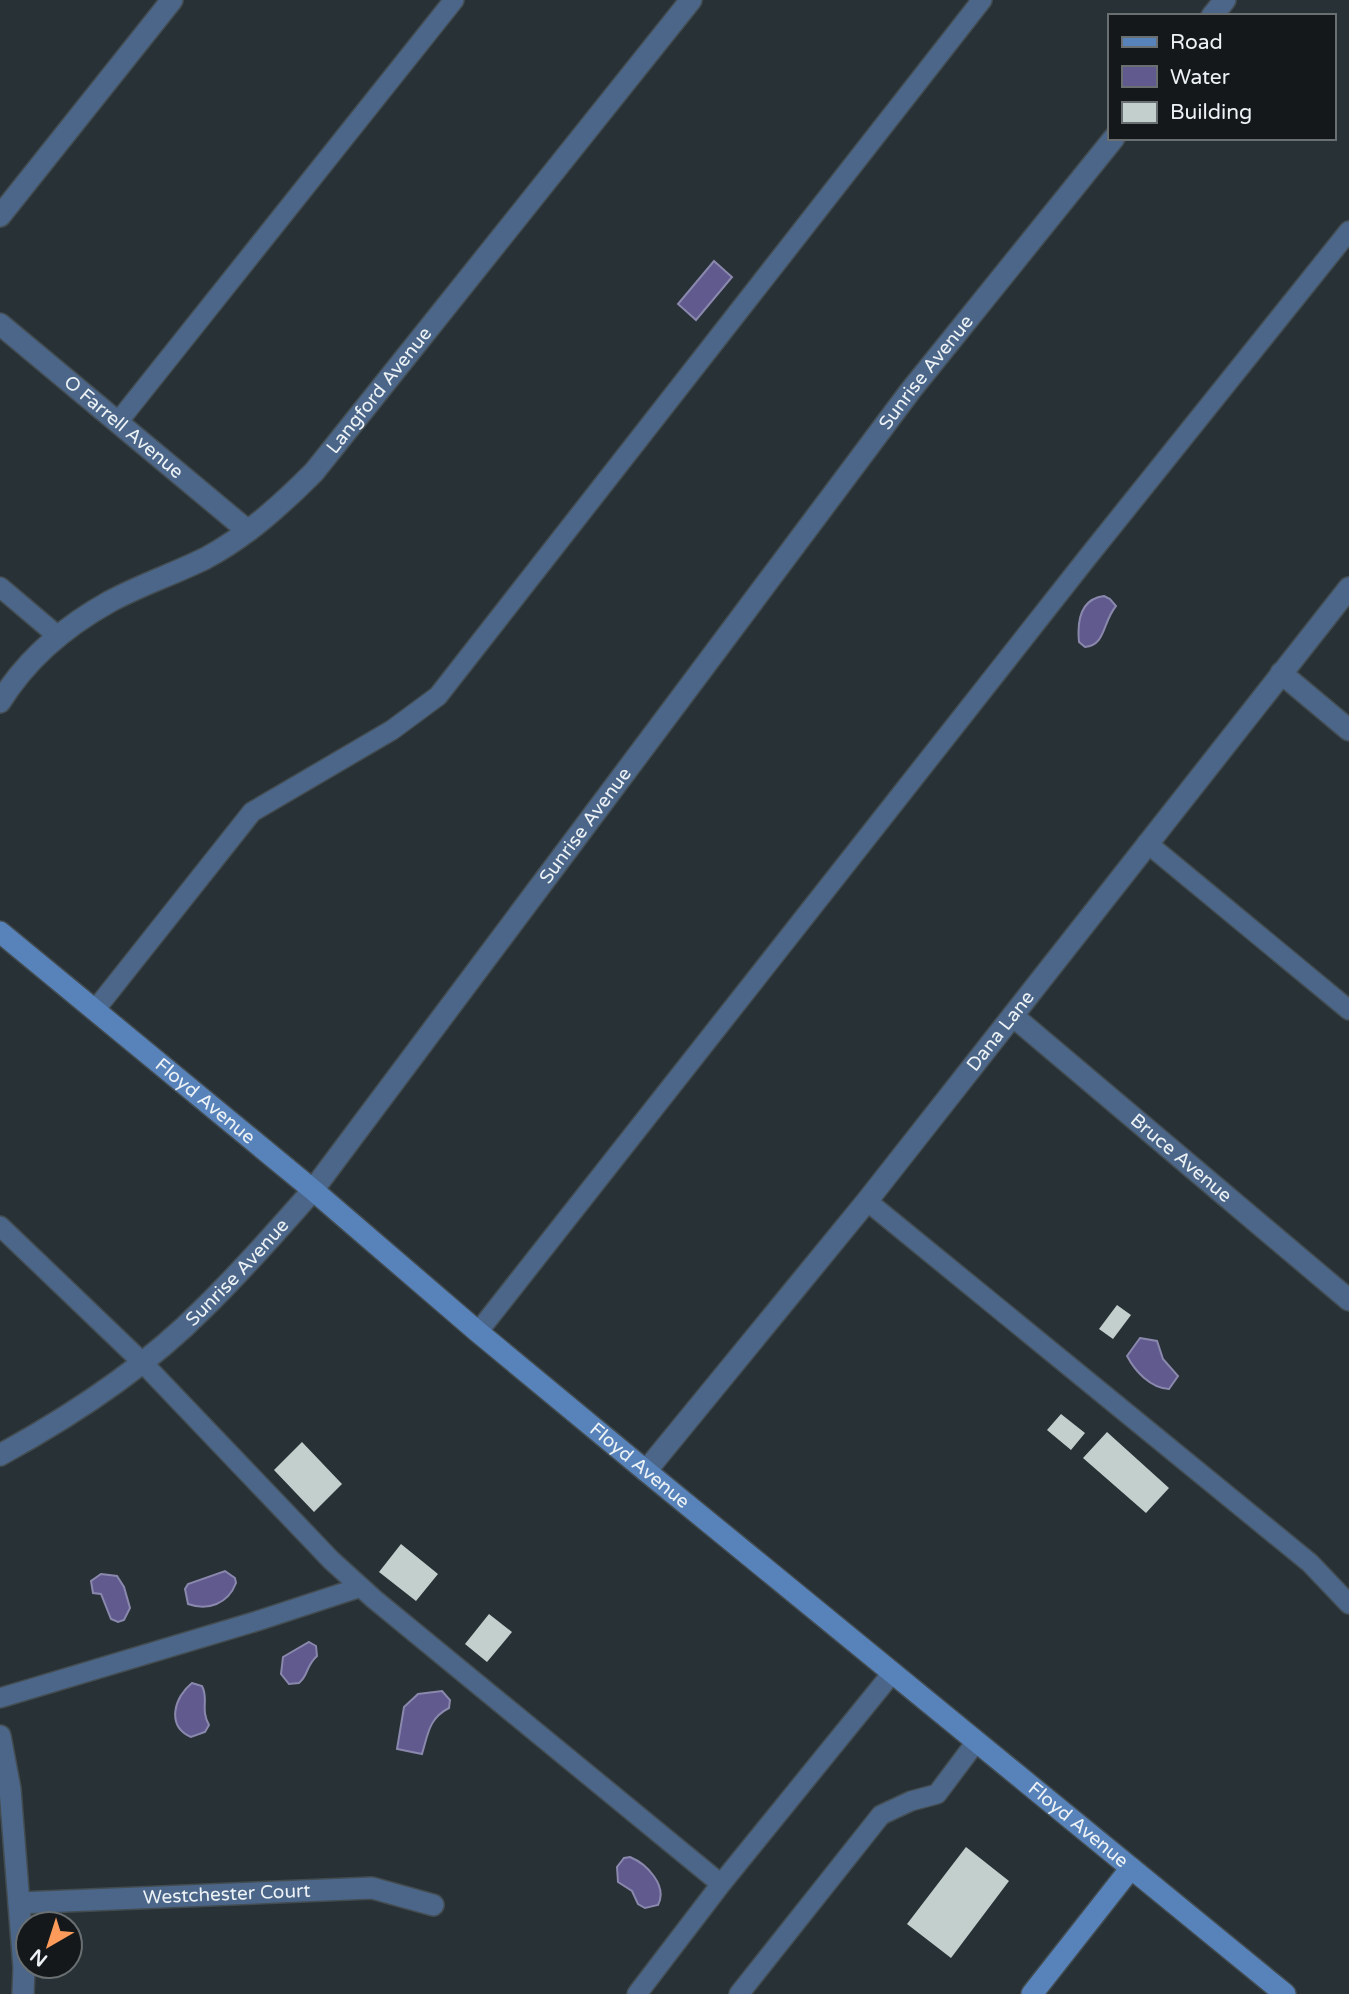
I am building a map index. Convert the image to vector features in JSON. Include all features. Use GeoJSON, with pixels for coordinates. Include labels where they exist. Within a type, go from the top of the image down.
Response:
{"type":"FeatureCollection","features":[{"type":"Feature","properties":{"kind":"street"},"geometry":{"type":"LineString","coordinates":[[0,216],[172,0]]}},
{"type":"Feature","properties":{"kind":"street","name":"Langford Avenue"},"geometry":{"type":"LineString","coordinates":[[0,702],[15,677],[59,637],[108,603],[206,558],[248,531],[275,510],[314,472],[691,0]]}},
{"type":"Feature","properties":{"kind":"street"},"geometry":{"type":"LineString","coordinates":[[1214,14],[1225,0]]}},
{"type":"Feature","properties":{"kind":"street","name":"Sunrise Avenue"},"geometry":{"type":"LineString","coordinates":[[0,1455],[64,1419],[143,1363],[203,1310],[313,1190],[911,390],[1112,140]]}},
{"type":"Feature","properties":{"kind":"street","name":"O Farrell Avenue"},"geometry":{"type":"LineString","coordinates":[[0,324],[248,531]]}},
{"type":"Feature","properties":{"kind":"street","name":"Dana Lane"},"geometry":{"type":"LineString","coordinates":[[646,1471],[867,1200],[1349,588]]}},
{"type":"Feature","properties":{"kind":"street"},"geometry":{"type":"LineString","coordinates":[[1281,673],[1349,730]]}},
{"type":"Feature","properties":{"kind":"street","name":"Floyd Avenue"},"geometry":{"type":"LineString","coordinates":[[0,932],[313,1190],[478,1332],[646,1471],[1285,1994]]}},
{"type":"Feature","properties":{"kind":"street","name":"Bruce Avenue"},"geometry":{"type":"LineString","coordinates":[[1013,1016],[1349,1300]]}},
{"type":"Feature","properties":{"kind":"street"},"geometry":{"type":"LineString","coordinates":[[0,1735],[10,1789],[24,1968],[23,1994]]}},
{"type":"Feature","properties":{"kind":"street"},"geometry":{"type":"LineString","coordinates":[[1032,1994],[1131,1867]]}},
{"type":"Feature","properties":{"kind":"street","name":"Westchester Court"},"geometry":{"type":"LineString","coordinates":[[19,1903],[372,1888],[433,1905]]}},
{"type":"Feature","properties":{"kind":"lane"},"geometry":{"type":"LineString","coordinates":[[118,422],[454,0]]}},
{"type":"Feature","properties":{"kind":"lane"},"geometry":{"type":"LineString","coordinates":[[94,1010],[252,812],[392,730],[438,695],[982,0]]}},
{"type":"Feature","properties":{"kind":"lane"},"geometry":{"type":"LineString","coordinates":[[478,1332],[1087,558],[1349,231]]}},
{"type":"Feature","properties":{"kind":"lane"},"geometry":{"type":"LineString","coordinates":[[0,587],[59,637]]}},
{"type":"Feature","properties":{"kind":"lane"},"geometry":{"type":"LineString","coordinates":[[1147,843],[1349,1010]]}},
{"type":"Feature","properties":{"kind":"lane"},"geometry":{"type":"LineString","coordinates":[[867,1200],[1311,1563],[1349,1604]]}},
{"type":"Feature","properties":{"kind":"lane"},"geometry":{"type":"LineString","coordinates":[[0,1226],[143,1363],[331,1560],[721,1884]]}},
{"type":"Feature","properties":{"kind":"lane"},"geometry":{"type":"LineString","coordinates":[[0,1698],[361,1587]]}},
{"type":"Feature","properties":{"kind":"lane"},"geometry":{"type":"LineString","coordinates":[[637,1994],[721,1884],[892,1672]]}},
{"type":"Feature","properties":{"kind":"lane"},"geometry":{"type":"LineString","coordinates":[[739,1994],[880,1815],[911,1801],[937,1794],[976,1742]]}},
{"type":"Feature","properties":{"kind":"water"},"geometry":{"type":"Polygon","coordinates":[[[714,261],[732,277],[696,320],[678,304],[714,261]]]}},
{"type":"Feature","properties":{"kind":"water"},"geometry":{"type":"Polygon","coordinates":[[[1104,596],[1116,606],[1097,642],[1085,647],[1079,642],[1082,612],[1090,601],[1104,596]]]}},
{"type":"Feature","properties":{"kind":"water"},"geometry":{"type":"Polygon","coordinates":[[[1140,1338],[1157,1341],[1163,1359],[1178,1376],[1169,1389],[1156,1386],[1144,1378],[1127,1356],[1140,1338]]]}},
{"type":"Feature","properties":{"kind":"water"},"geometry":{"type":"Polygon","coordinates":[[[225,1571],[235,1578],[236,1583],[223,1601],[203,1607],[188,1604],[185,1589],[188,1584],[225,1571]]]}},
{"type":"Feature","properties":{"kind":"water"},"geometry":{"type":"Polygon","coordinates":[[[101,1574],[117,1576],[124,1587],[130,1608],[124,1620],[118,1622],[111,1619],[101,1594],[93,1593],[91,1581],[101,1574]]]}},
{"type":"Feature","properties":{"kind":"water"},"geometry":{"type":"Polygon","coordinates":[[[309,1642],[316,1646],[317,1656],[299,1683],[289,1684],[281,1674],[283,1657],[309,1642]]]}},
{"type":"Feature","properties":{"kind":"water"},"geometry":{"type":"Polygon","coordinates":[[[192,1683],[202,1686],[209,1725],[205,1732],[191,1737],[178,1726],[175,1711],[181,1696],[192,1683]]]}},
{"type":"Feature","properties":{"kind":"water"},"geometry":{"type":"Polygon","coordinates":[[[442,1691],[450,1700],[449,1708],[433,1722],[422,1754],[397,1749],[404,1707],[418,1694],[442,1691]]]}},
{"type":"Feature","properties":{"kind":"water"},"geometry":{"type":"Polygon","coordinates":[[[630,1857],[649,1870],[658,1883],[658,1905],[645,1908],[638,1904],[632,1891],[618,1882],[617,1867],[624,1858],[630,1857]]]}},
{"type":"Feature","properties":{"kind":"building"},"geometry":{"type":"Polygon","coordinates":[[[1117,1305],[1131,1315],[1113,1339],[1099,1329],[1117,1305]]]}},
{"type":"Feature","properties":{"kind":"building"},"geometry":{"type":"Polygon","coordinates":[[[1061,1414],[1085,1433],[1071,1450],[1047,1430],[1061,1414]]]}},
{"type":"Feature","properties":{"kind":"building"},"geometry":{"type":"Polygon","coordinates":[[[1107,1432],[1169,1488],[1146,1513],[1083,1458],[1107,1432]]]}},
{"type":"Feature","properties":{"kind":"building"},"geometry":{"type":"Polygon","coordinates":[[[302,1442],[342,1484],[314,1512],[274,1470],[302,1442]]]}},
{"type":"Feature","properties":{"kind":"building"},"geometry":{"type":"Polygon","coordinates":[[[401,1544],[438,1574],[416,1601],[379,1572],[401,1544]]]}},
{"type":"Feature","properties":{"kind":"building"},"geometry":{"type":"Polygon","coordinates":[[[489,1614],[512,1632],[487,1662],[465,1644],[489,1614]]]}},
{"type":"Feature","properties":{"kind":"building"},"geometry":{"type":"Polygon","coordinates":[[[966,1847],[1009,1881],[951,1958],[907,1924],[966,1847]]]}}]}
